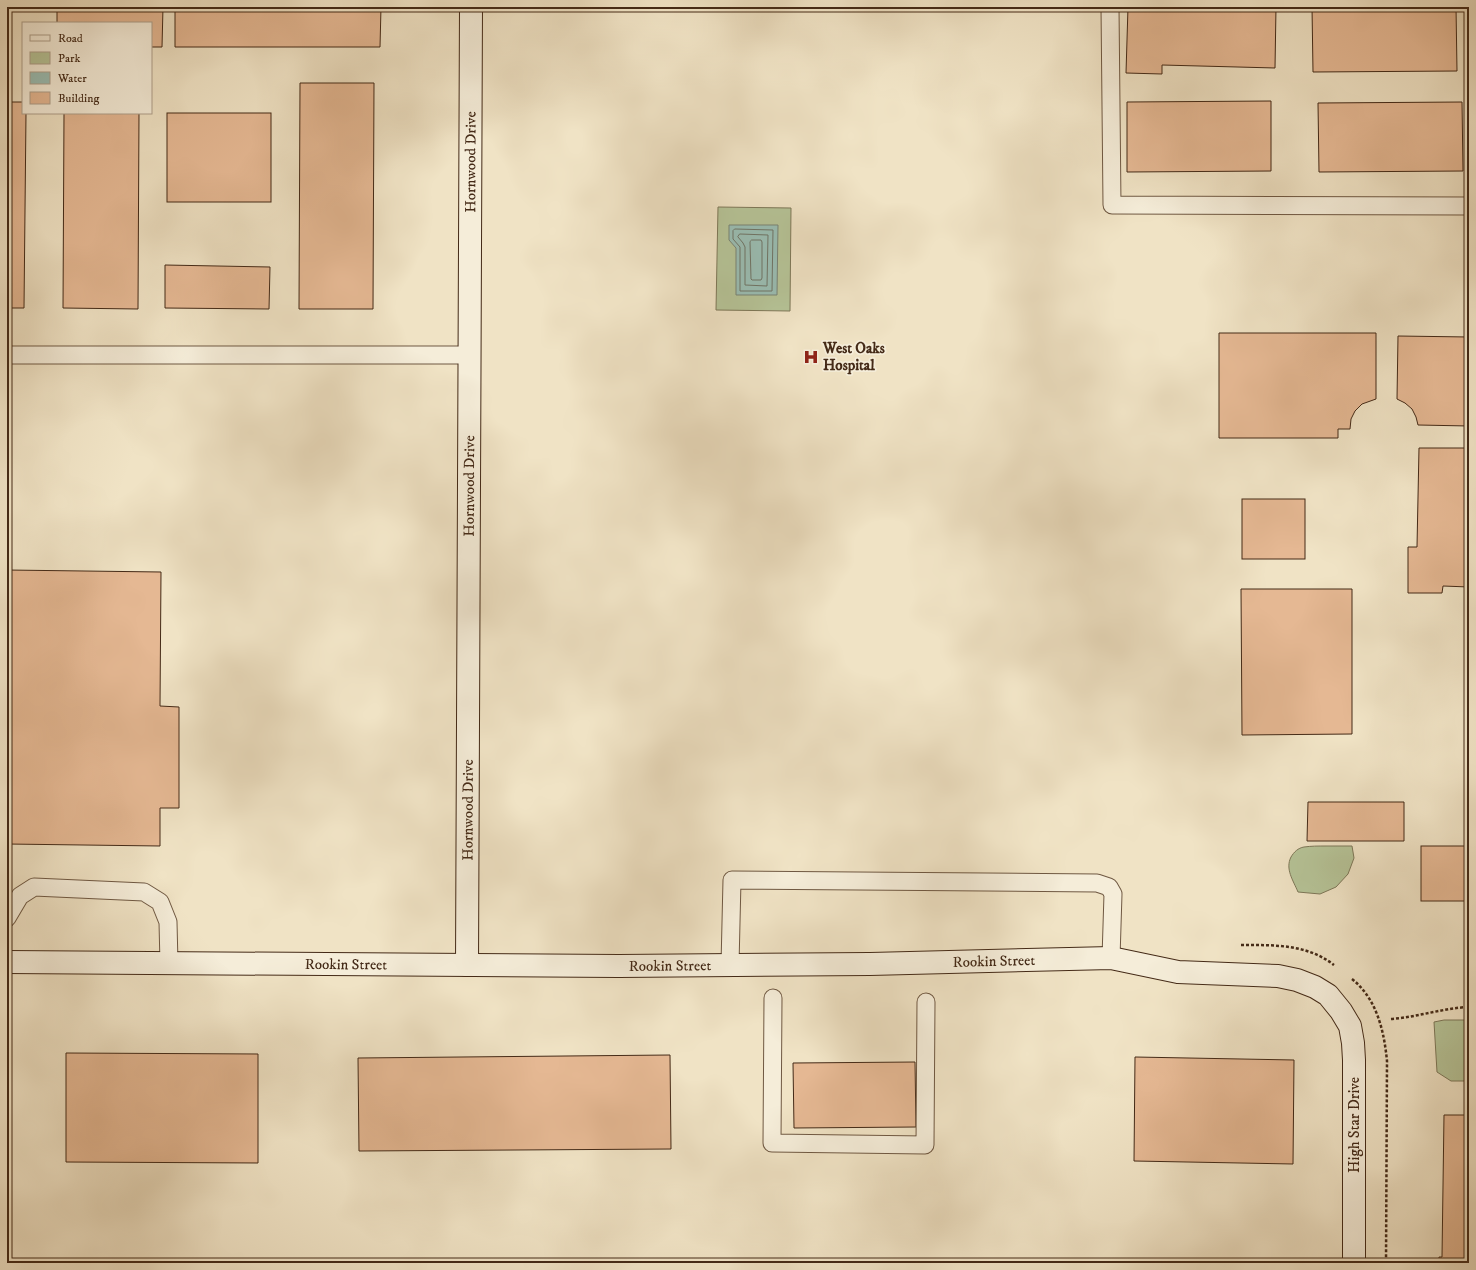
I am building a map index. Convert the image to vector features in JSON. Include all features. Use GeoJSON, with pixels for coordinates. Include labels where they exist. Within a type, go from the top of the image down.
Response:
{"type":"FeatureCollection","features":[{"type":"Feature","properties":{"kind":"street","name":"Hornwood Drive"},"geometry":{"type":"LineString","coordinates":[[467,965],[471,7]]}},
{"type":"Feature","properties":{"kind":"street","name":"Rookin Street"},"geometry":{"type":"LineString","coordinates":[[7,962],[169,964],[730,965],[870,964],[1111,958],[1178,972],[1278,976],[1297,980],[1315,987],[1328,995]]}},
{"type":"Feature","properties":{"kind":"street","name":"High Star Drive"},"geometry":{"type":"LineString","coordinates":[[1328,995],[1342,1011],[1350,1026],[1353,1043],[1354,1263]]}},
{"type":"Feature","properties":{"kind":"lane"},"geometry":{"type":"LineString","coordinates":[[1110,7],[1112,205],[1469,206]]}},
{"type":"Feature","properties":{"kind":"lane"},"geometry":{"type":"LineString","coordinates":[[7,355],[469,355]]}},
{"type":"Feature","properties":{"kind":"lane"},"geometry":{"type":"LineString","coordinates":[[730,965],[732,880],[1097,883],[1108,887],[1113,894],[1111,958]]}},
{"type":"Feature","properties":{"kind":"lane"},"geometry":{"type":"LineString","coordinates":[[7,918],[20,896],[34,887],[144,892],[160,902],[168,922],[169,964]]}},
{"type":"Feature","properties":{"kind":"lane"},"geometry":{"type":"LineString","coordinates":[[773,998],[772,1144],[925,1145],[926,1002]]}},
{"type":"Feature","properties":{"kind":"path"},"geometry":{"type":"LineString","coordinates":[[1392,1019],[1407,1018],[1459,1007],[1469,1007]]}},
{"type":"Feature","properties":{"kind":"green space"},"geometry":{"type":"Polygon","coordinates":[[[718,207],[791,208],[790,311],[716,310],[718,207]]]}},
{"type":"Feature","properties":{"kind":"green space"},"geometry":{"type":"Polygon","coordinates":[[[1312,846],[1352,846],[1354,858],[1348,874],[1336,887],[1320,894],[1298,892],[1289,870],[1289,861],[1296,850],[1312,846]]]}},
{"type":"Feature","properties":{"kind":"green space"},"geometry":{"type":"Polygon","coordinates":[[[1444,1020],[1469,1020],[1469,1081],[1451,1081],[1437,1072],[1434,1022],[1444,1020]]]}},
{"type":"Feature","properties":{"kind":"water"},"geometry":{"type":"Polygon","coordinates":[[[729,225],[778,225],[777,295],[736,295],[736,248],[729,240],[729,225]]]}},
{"type":"Feature","properties":{"kind":"building"},"geometry":{"type":"Polygon","coordinates":[[[57,7],[163,7],[162,47],[152,47],[152,22],[57,22],[57,7]]]}},
{"type":"Feature","properties":{"kind":"building"},"geometry":{"type":"Polygon","coordinates":[[[175,7],[381,7],[380,47],[175,47],[175,7]]]}},
{"type":"Feature","properties":{"kind":"building"},"geometry":{"type":"Polygon","coordinates":[[[1128,7],[1276,7],[1275,68],[1162,65],[1162,74],[1126,73],[1128,7]]]}},
{"type":"Feature","properties":{"kind":"building"},"geometry":{"type":"Polygon","coordinates":[[[1312,7],[1456,7],[1457,71],[1313,72],[1312,7]]]}},
{"type":"Feature","properties":{"kind":"building"},"geometry":{"type":"Polygon","coordinates":[[[300,83],[374,83],[373,309],[299,309],[300,83]]]}},
{"type":"Feature","properties":{"kind":"building"},"geometry":{"type":"Polygon","coordinates":[[[1271,101],[1271,171],[1127,172],[1127,102],[1271,101]]]}},
{"type":"Feature","properties":{"kind":"building"},"geometry":{"type":"Polygon","coordinates":[[[7,102],[22,102],[22,114],[26,114],[24,308],[7,308],[7,102]]]}},
{"type":"Feature","properties":{"kind":"building"},"geometry":{"type":"Polygon","coordinates":[[[1462,102],[1463,171],[1319,172],[1318,103],[1462,102]]]}},
{"type":"Feature","properties":{"kind":"building"},"geometry":{"type":"Polygon","coordinates":[[[167,113],[271,113],[271,202],[167,202],[167,113]]]}},
{"type":"Feature","properties":{"kind":"building"},"geometry":{"type":"Polygon","coordinates":[[[64,114],[139,114],[138,309],[63,308],[64,114]]]}},
{"type":"Feature","properties":{"kind":"building"},"geometry":{"type":"Polygon","coordinates":[[[165,265],[270,267],[269,309],[165,308],[165,265]]]}},
{"type":"Feature","properties":{"kind":"building"},"geometry":{"type":"Polygon","coordinates":[[[1219,333],[1376,333],[1376,399],[1362,404],[1355,411],[1351,419],[1350,429],[1338,429],[1338,438],[1219,438],[1219,333]]]}},
{"type":"Feature","properties":{"kind":"building"},"geometry":{"type":"Polygon","coordinates":[[[1398,336],[1469,337],[1469,426],[1418,425],[1412,409],[1397,399],[1398,336]]]}},
{"type":"Feature","properties":{"kind":"building"},"geometry":{"type":"Polygon","coordinates":[[[1419,448],[1469,448],[1469,587],[1443,586],[1442,593],[1408,593],[1408,547],[1417,547],[1419,448]]]}},
{"type":"Feature","properties":{"kind":"building"},"geometry":{"type":"Polygon","coordinates":[[[1242,499],[1305,499],[1305,559],[1242,559],[1242,499]]]}},
{"type":"Feature","properties":{"kind":"building"},"geometry":{"type":"Polygon","coordinates":[[[7,570],[161,572],[160,706],[179,707],[179,808],[160,808],[160,846],[7,844],[7,570]]]}},
{"type":"Feature","properties":{"kind":"building"},"geometry":{"type":"Polygon","coordinates":[[[1241,589],[1352,589],[1352,734],[1242,735],[1241,589]]]}},
{"type":"Feature","properties":{"kind":"building"},"geometry":{"type":"Polygon","coordinates":[[[1308,802],[1404,802],[1404,841],[1307,841],[1308,802]]]}},
{"type":"Feature","properties":{"kind":"building"},"geometry":{"type":"Polygon","coordinates":[[[1421,846],[1469,846],[1469,901],[1421,901],[1421,846]]]}},
{"type":"Feature","properties":{"kind":"building"},"geometry":{"type":"Polygon","coordinates":[[[66,1053],[258,1054],[258,1163],[66,1162],[66,1053]]]}},
{"type":"Feature","properties":{"kind":"building"},"geometry":{"type":"Polygon","coordinates":[[[670,1055],[671,1149],[359,1151],[358,1058],[670,1055]]]}},
{"type":"Feature","properties":{"kind":"building"},"geometry":{"type":"Polygon","coordinates":[[[1135,1057],[1294,1060],[1293,1164],[1134,1161],[1135,1057]]]}},
{"type":"Feature","properties":{"kind":"building"},"geometry":{"type":"Polygon","coordinates":[[[915,1062],[916,1127],[794,1128],[793,1063],[915,1062]]]}},
{"type":"Feature","properties":{"kind":"building"},"geometry":{"type":"Polygon","coordinates":[[[1444,1115],[1469,1115],[1469,1263],[1439,1263],[1439,1257],[1442,1257],[1444,1115]]]}},
{"type":"Feature","properties":{"kind":"building"},"geometry":{"type":"Polygon","coordinates":[[[426,1259],[492,1259],[492,1263],[426,1263],[426,1259]]]}},
{"type":"Feature","properties":{"kind":"place","name":"West Oaks Hospital"},"geometry":{"type":"Point","coordinates":[811,357]}}]}
